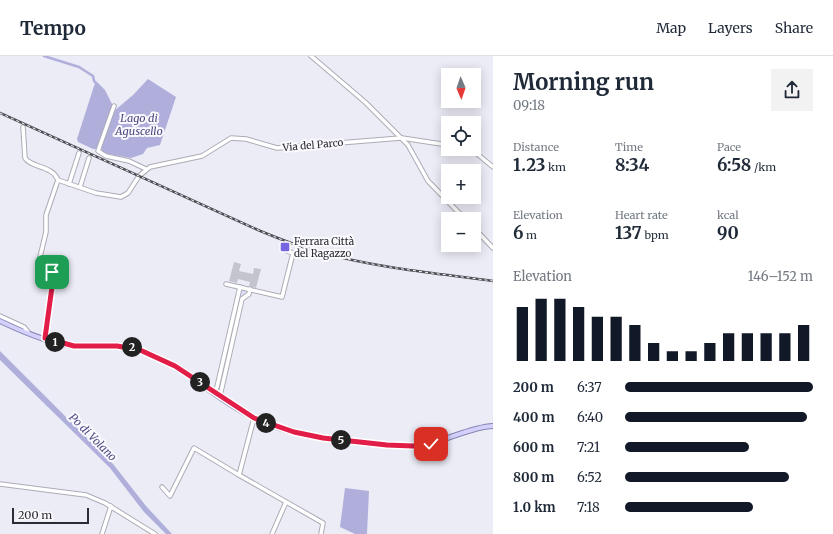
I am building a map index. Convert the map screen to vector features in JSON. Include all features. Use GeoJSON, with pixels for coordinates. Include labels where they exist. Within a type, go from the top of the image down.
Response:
{"type":"FeatureCollection","features":[{"type":"Feature","properties":{"kind":"main road"},"geometry":{"type":"LineString","coordinates":[[0,321],[45,338],[74,346],[117,346],[140,350],[175,366],[254,418],[314,437],[402,446],[431,444],[476,429],[493,426]]}},
{"type":"Feature","properties":{"kind":"street"},"geometry":{"type":"LineString","coordinates":[[311,56],[360,98],[402,138],[411,149],[428,181],[458,212]]}},
{"type":"Feature","properties":{"kind":"street"},"geometry":{"type":"LineString","coordinates":[[23,127],[26,159],[28,161],[47,169],[57,177],[58,180],[102,194],[121,197],[128,193],[146,169],[129,161],[106,156],[98,151],[114,106]]}},
{"type":"Feature","properties":{"kind":"street","name":"Via del Parco"},"geometry":{"type":"LineString","coordinates":[[146,169],[157,164],[202,156],[225,141],[234,138],[246,138],[277,148],[402,138],[441,144]]}},
{"type":"Feature","properties":{"kind":"street"},"geometry":{"type":"LineString","coordinates":[[69,184],[79,153]]}},
{"type":"Feature","properties":{"kind":"street"},"geometry":{"type":"LineString","coordinates":[[480,156],[493,166]]}},
{"type":"Feature","properties":{"kind":"street"},"geometry":{"type":"LineString","coordinates":[[80,187],[89,158]]}},
{"type":"Feature","properties":{"kind":"street"},"geometry":{"type":"LineString","coordinates":[[45,338],[53,276],[51,270],[41,262],[40,257],[46,232],[46,215],[58,180]]}},
{"type":"Feature","properties":{"kind":"street"},"geometry":{"type":"LineString","coordinates":[[481,235],[493,248]]}},
{"type":"Feature","properties":{"kind":"street"},"geometry":{"type":"LineString","coordinates":[[226,284],[281,297],[293,253],[287,251]]}},
{"type":"Feature","properties":{"kind":"street"},"geometry":{"type":"LineString","coordinates":[[214,392],[217,387],[240,287]]}},
{"type":"Feature","properties":{"kind":"street"},"geometry":{"type":"LineString","coordinates":[[220,396],[242,300],[249,294],[250,289]]}},
{"type":"Feature","properties":{"kind":"street"},"geometry":{"type":"LineString","coordinates":[[0,316],[24,327],[28,332]]}},
{"type":"Feature","properties":{"kind":"street"},"geometry":{"type":"LineString","coordinates":[[239,475],[254,418]]}},
{"type":"Feature","properties":{"kind":"street"},"geometry":{"type":"LineString","coordinates":[[162,487],[170,496],[194,448],[323,523],[321,534]]}},
{"type":"Feature","properties":{"kind":"street"},"geometry":{"type":"LineString","coordinates":[[0,484],[78,493],[91,496],[111,506],[155,534]]}},
{"type":"Feature","properties":{"kind":"street"},"geometry":{"type":"LineString","coordinates":[[272,534],[286,502]]}},
{"type":"Feature","properties":{"kind":"street"},"geometry":{"type":"LineString","coordinates":[[102,534],[111,506]]}},
{"type":"Feature","properties":{"kind":"shaded area"},"geometry":{"type":"Polygon","coordinates":[[[242,290],[246,291],[242,298],[220,388],[218,388],[242,290]]]}},
{"type":"Feature","properties":{"kind":"water","name":"Lago di Aguscello"},"geometry":{"type":"Polygon","coordinates":[[[148,79],[176,97],[160,145],[147,148],[143,154],[131,158],[102,153],[102,142],[114,111],[133,95],[148,79]]]}},
{"type":"Feature","properties":{"kind":"water"},"geometry":{"type":"Polygon","coordinates":[[[98,83],[105,90],[113,106],[98,146],[96,149],[93,149],[78,142],[77,139],[94,86],[98,83]]]}},
{"type":"Feature","properties":{"kind":"water"},"geometry":{"type":"Polygon","coordinates":[[[0,351],[113,464],[146,506],[172,534],[166,534],[144,512],[110,468],[0,360],[0,351]]]}},
{"type":"Feature","properties":{"kind":"water"},"geometry":{"type":"Polygon","coordinates":[[[345,488],[369,491],[367,534],[355,534],[340,527],[345,488]]]}},
{"type":"Feature","properties":{"kind":"building"},"geometry":{"type":"Polygon","coordinates":[[[234,262],[241,264],[239,271],[253,274],[254,268],[261,269],[256,288],[249,286],[250,282],[238,279],[237,283],[229,281],[234,262]]]}},
{"type":"Feature","properties":{"kind":"waterway"},"geometry":{"type":"LineString","coordinates":[[44,56],[79,67],[93,76],[94,81],[97,84]]}},
{"type":"Feature","properties":{"kind":"railway"},"geometry":{"type":"LineString","coordinates":[[0,113],[258,230],[318,252],[377,265],[493,281]]}},
{"type":"Feature","properties":{"kind":"place","name":"Ferrara Città del Ragazzo"},"geometry":{"type":"Point","coordinates":[285,247]}},
{"type":"Feature","properties":{"kind":"route"},"geometry":{"type":"LineString","coordinates":[[52,272],[52,287],[45,338],[74,346],[117,346],[140,350],[170,362],[254,418],[267,424],[294,432],[323,438],[387,445],[413,446],[431,444]]}},
{"type":"Feature","properties":{"kind":"water label","name":"Po di Volano"},"geometry":{"type":"Point","coordinates":[93,437]}}]}
